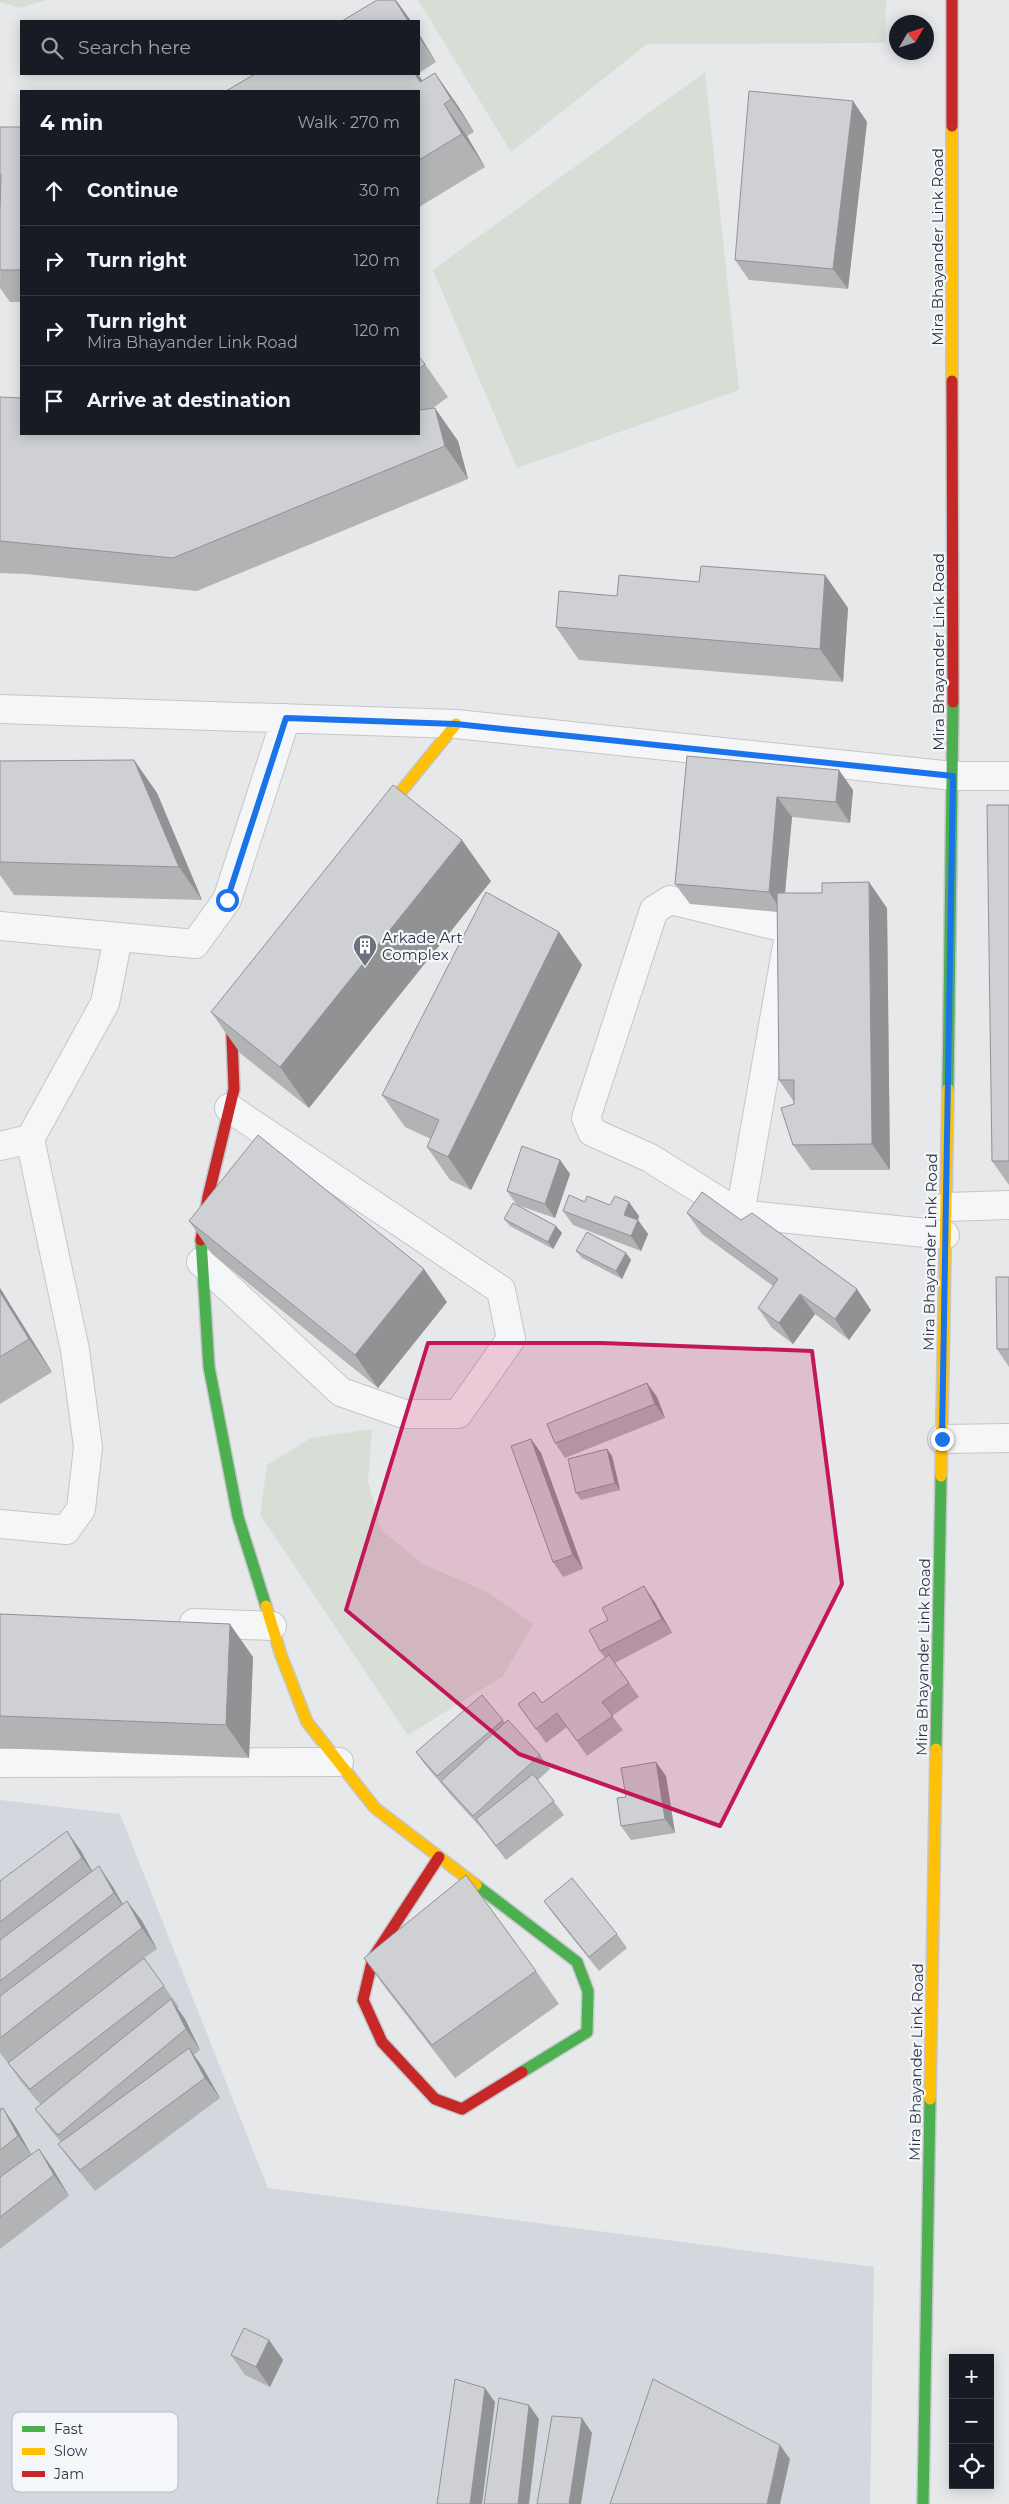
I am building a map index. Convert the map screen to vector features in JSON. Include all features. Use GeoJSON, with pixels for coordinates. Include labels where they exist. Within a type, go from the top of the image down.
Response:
{"type":"FeatureCollection","features":[{"type":"Feature","properties":{"kind":"street","name":"Mira Bhayander Link Road"},"geometry":{"type":"LineString","coordinates":[[923,2504],[953,776],[952,0]]}},
{"type":"Feature","properties":{"kind":"street"},"geometry":{"type":"LineString","coordinates":[[0,708],[456,724],[953,776],[1009,776]]}},
{"type":"Feature","properties":{"kind":"street"},"geometry":{"type":"LineString","coordinates":[[0,926],[195,944],[227,900],[286,718]]}},
{"type":"Feature","properties":{"kind":"street"},"geometry":{"type":"LineString","coordinates":[[373,826],[456,724]]}},
{"type":"Feature","properties":{"kind":"street"},"geometry":{"type":"LineString","coordinates":[[740,1214],[788,940],[785,928],[670,900],[654,910],[586,1118],[587,1125],[592,1132],[650,1158],[740,1214],[945,1235]]}},
{"type":"Feature","properties":{"kind":"street"},"geometry":{"type":"LineString","coordinates":[[0,1524],[66,1530],[81,1509],[88,1447],[75,1350],[30,1138],[105,1003],[118,938]]}},
{"type":"Feature","properties":{"kind":"street"},"geometry":{"type":"LineString","coordinates":[[242,996],[231,1013],[234,1088],[200,1245],[209,1366],[234,1498],[272,1626],[307,1722],[375,1808],[439,1856],[577,1962],[588,1991],[587,2032],[462,2109],[435,2099],[382,2042],[363,2000],[372,1958],[439,1856]]}},
{"type":"Feature","properties":{"kind":"street"},"geometry":{"type":"LineString","coordinates":[[201,1262],[341,1392],[404,1414],[458,1414],[511,1339],[501,1290],[229,1108]]}},
{"type":"Feature","properties":{"kind":"street"},"geometry":{"type":"LineString","coordinates":[[0,1146],[30,1138]]}},
{"type":"Feature","properties":{"kind":"street"},"geometry":{"type":"LineString","coordinates":[[946,1207],[1009,1205]]}},
{"type":"Feature","properties":{"kind":"street"},"geometry":{"type":"LineString","coordinates":[[942,1439],[1009,1438]]}},
{"type":"Feature","properties":{"kind":"street"},"geometry":{"type":"LineString","coordinates":[[165,1622],[272,1626]]}},
{"type":"Feature","properties":{"kind":"street"},"geometry":{"type":"LineString","coordinates":[[0,1762],[339,1762]]}},
{"type":"Feature","properties":{"kind":"highlighted area"},"geometry":{"type":"Polygon","coordinates":[[[428,1343],[602,1343],[812,1351],[842,1584],[720,1826],[519,1754],[346,1610],[428,1343]]]}},
{"type":"Feature","properties":{"kind":"shaded area"},"geometry":{"type":"Polygon","coordinates":[[[0,0],[46,0],[20,8],[0,2],[0,0]]]}},
{"type":"Feature","properties":{"kind":"shaded area"},"geometry":{"type":"Polygon","coordinates":[[[418,0],[886,0],[885,43],[647,44],[511,152],[418,0]]]}},
{"type":"Feature","properties":{"kind":"shaded area"},"geometry":{"type":"Polygon","coordinates":[[[705,72],[739,390],[517,468],[433,270],[705,72]]]}},
{"type":"Feature","properties":{"kind":"shaded area"},"geometry":{"type":"Polygon","coordinates":[[[372,1429],[368,1481],[381,1530],[423,1564],[489,1593],[533,1624],[503,1676],[408,1735],[260,1515],[267,1465],[311,1438],[372,1429]]]}},
{"type":"Feature","properties":{"kind":"shaded area"},"geometry":{"type":"Polygon","coordinates":[[[0,1800],[120,1814],[268,2188],[874,2267],[870,2504],[0,2504],[0,1800]]]}},
{"type":"Feature","properties":{"kind":"building"},"geometry":{"type":"Polygon","coordinates":[[[377,0],[395,0],[407,20],[344,20],[377,0]]]}},
{"type":"Feature","properties":{"kind":"building"},"geometry":{"type":"Polygon","coordinates":[[[435,73],[451,99],[444,104],[462,134],[420,159],[420,90],[228,90],[253,75],[416,75],[420,82],[435,73]]]}},
{"type":"Feature","properties":{"kind":"building"},"geometry":{"type":"Polygon","coordinates":[[[749,91],[853,101],[833,269],[735,260],[749,91]]]}},
{"type":"Feature","properties":{"kind":"building"},"geometry":{"type":"Polygon","coordinates":[[[0,127],[20,127],[20,270],[0,270],[0,127]]]}},
{"type":"Feature","properties":{"kind":"building"},"geometry":{"type":"Polygon","coordinates":[[[420,358],[425,364],[420,368],[420,358]]]}},
{"type":"Feature","properties":{"kind":"building"},"geometry":{"type":"Polygon","coordinates":[[[0,397],[20,398],[20,435],[420,435],[420,410],[435,408],[445,446],[173,558],[0,541],[0,397]]]}},
{"type":"Feature","properties":{"kind":"building"},"geometry":{"type":"Polygon","coordinates":[[[701,566],[825,575],[820,649],[556,627],[559,591],[617,596],[619,575],[699,582],[701,566]]]}},
{"type":"Feature","properties":{"kind":"building"},"geometry":{"type":"Polygon","coordinates":[[[687,756],[839,770],[836,802],[777,797],[769,892],[675,884],[687,756]]]}},
{"type":"Feature","properties":{"kind":"building"},"geometry":{"type":"Polygon","coordinates":[[[134,760],[179,867],[0,862],[0,761],[134,760]]]}},
{"type":"Feature","properties":{"kind":"building"},"geometry":{"type":"Polygon","coordinates":[[[393,785],[462,840],[280,1067],[211,1012],[393,785]]]}},
{"type":"Feature","properties":{"kind":"building"},"geometry":{"type":"Polygon","coordinates":[[[987,805],[1009,805],[1009,1161],[992,1161],[987,805]]]}},
{"type":"Feature","properties":{"kind":"building"},"geometry":{"type":"Polygon","coordinates":[[[869,882],[872,1144],[793,1145],[781,1108],[794,1104],[794,1080],[779,1080],[777,893],[822,893],[822,883],[869,882]]]}},
{"type":"Feature","properties":{"kind":"building"},"geometry":{"type":"Polygon","coordinates":[[[486,892],[559,932],[448,1157],[427,1147],[439,1120],[382,1095],[486,892]]]}},
{"type":"Feature","properties":{"kind":"building"},"geometry":{"type":"Polygon","coordinates":[[[258,1135],[424,1269],[355,1355],[189,1221],[258,1135]]]}},
{"type":"Feature","properties":{"kind":"building"},"geometry":{"type":"Polygon","coordinates":[[[522,1146],[560,1160],[545,1204],[507,1191],[522,1146]]]}},
{"type":"Feature","properties":{"kind":"building"},"geometry":{"type":"Polygon","coordinates":[[[702,1192],[741,1220],[752,1213],[857,1289],[835,1319],[800,1294],[779,1323],[758,1308],[778,1279],[687,1213],[702,1192]]]}},
{"type":"Feature","properties":{"kind":"building"},"geometry":{"type":"Polygon","coordinates":[[[569,1195],[585,1202],[587,1196],[610,1205],[615,1196],[629,1202],[624,1215],[638,1220],[631,1236],[563,1211],[569,1195]]]}},
{"type":"Feature","properties":{"kind":"building"},"geometry":{"type":"Polygon","coordinates":[[[513,1203],[556,1226],[548,1242],[504,1219],[513,1203]]]}},
{"type":"Feature","properties":{"kind":"building"},"geometry":{"type":"Polygon","coordinates":[[[587,1232],[626,1253],[616,1271],[576,1251],[587,1232]]]}},
{"type":"Feature","properties":{"kind":"building"},"geometry":{"type":"Polygon","coordinates":[[[996,1277],[1009,1277],[1009,1349],[997,1349],[996,1277]]]}},
{"type":"Feature","properties":{"kind":"building"},"geometry":{"type":"Polygon","coordinates":[[[0,1292],[29,1339],[0,1357],[0,1292]]]}},
{"type":"Feature","properties":{"kind":"building"},"geometry":{"type":"Polygon","coordinates":[[[647,1383],[655,1404],[555,1443],[547,1424],[647,1383]]]}},
{"type":"Feature","properties":{"kind":"building"},"geometry":{"type":"Polygon","coordinates":[[[531,1439],[573,1555],[553,1562],[511,1446],[531,1439]]]}},
{"type":"Feature","properties":{"kind":"building"},"geometry":{"type":"Polygon","coordinates":[[[607,1449],[615,1483],[576,1493],[568,1459],[607,1449]]]}},
{"type":"Feature","properties":{"kind":"building"},"geometry":{"type":"Polygon","coordinates":[[[644,1586],[662,1619],[600,1651],[589,1630],[608,1620],[602,1608],[644,1586]]]}},
{"type":"Feature","properties":{"kind":"building"},"geometry":{"type":"Polygon","coordinates":[[[0,1614],[230,1624],[226,1725],[0,1716],[0,1614]]]}},
{"type":"Feature","properties":{"kind":"building"},"geometry":{"type":"Polygon","coordinates":[[[609,1655],[629,1683],[602,1702],[613,1716],[577,1741],[557,1713],[536,1729],[518,1704],[534,1692],[542,1703],[609,1655]]]}},
{"type":"Feature","properties":{"kind":"building"},"geometry":{"type":"Polygon","coordinates":[[[482,1695],[503,1720],[437,1776],[416,1752],[482,1695]]]}},
{"type":"Feature","properties":{"kind":"building"},"geometry":{"type":"Polygon","coordinates":[[[508,1720],[540,1755],[473,1816],[441,1781],[508,1720]]]}},
{"type":"Feature","properties":{"kind":"building"},"geometry":{"type":"Polygon","coordinates":[[[656,1762],[665,1819],[621,1826],[617,1798],[626,1797],[621,1768],[656,1762]]]}},
{"type":"Feature","properties":{"kind":"building"},"geometry":{"type":"Polygon","coordinates":[[[533,1774],[554,1801],[496,1846],[476,1819],[533,1774]]]}},
{"type":"Feature","properties":{"kind":"building"},"geometry":{"type":"Polygon","coordinates":[[[67,1831],[82,1858],[0,1922],[0,1881],[67,1831]]]}},
{"type":"Feature","properties":{"kind":"building"},"geometry":{"type":"Polygon","coordinates":[[[99,1866],[114,1893],[0,1981],[0,1940],[99,1866]]]}},
{"type":"Feature","properties":{"kind":"building"},"geometry":{"type":"Polygon","coordinates":[[[466,1875],[536,1971],[432,2045],[364,1958],[466,1875]]]}},
{"type":"Feature","properties":{"kind":"building"},"geometry":{"type":"Polygon","coordinates":[[[572,1878],[617,1934],[589,1957],[544,1901],[572,1878]]]}},
{"type":"Feature","properties":{"kind":"building"},"geometry":{"type":"Polygon","coordinates":[[[127,1901],[142,1928],[0,2038],[0,1996],[127,1901]]]}},
{"type":"Feature","properties":{"kind":"building"},"geometry":{"type":"Polygon","coordinates":[[[144,1958],[164,1986],[30,2089],[8,2063],[144,1958]]]}},
{"type":"Feature","properties":{"kind":"building"},"geometry":{"type":"Polygon","coordinates":[[[171,1999],[186,2029],[58,2135],[35,2109],[171,1999]]]}},
{"type":"Feature","properties":{"kind":"building"},"geometry":{"type":"Polygon","coordinates":[[[189,2048],[205,2078],[80,2170],[58,2144],[189,2048]]]}},
{"type":"Feature","properties":{"kind":"building"},"geometry":{"type":"Polygon","coordinates":[[[3,2108],[18,2136],[0,2150],[0,2111],[3,2108]]]}},
{"type":"Feature","properties":{"kind":"building"},"geometry":{"type":"Polygon","coordinates":[[[39,2149],[54,2175],[0,2217],[0,2177],[39,2149]]]}},
{"type":"Feature","properties":{"kind":"building"},"geometry":{"type":"Polygon","coordinates":[[[244,2328],[269,2340],[256,2367],[231,2355],[244,2328]]]}},
{"type":"Feature","properties":{"kind":"building"},"geometry":{"type":"Polygon","coordinates":[[[455,2379],[485,2388],[470,2504],[437,2504],[455,2379]]]}},
{"type":"Feature","properties":{"kind":"building"},"geometry":{"type":"Polygon","coordinates":[[[653,2379],[780,2445],[767,2504],[610,2504],[653,2379]]]}},
{"type":"Feature","properties":{"kind":"building"},"geometry":{"type":"Polygon","coordinates":[[[499,2398],[529,2405],[518,2504],[484,2504],[499,2398]]]}},
{"type":"Feature","properties":{"kind":"building"},"geometry":{"type":"Polygon","coordinates":[[[552,2416],[582,2418],[569,2504],[537,2504],[552,2416]]]}},
{"type":"Feature","properties":{"kind":"traffic: fast"},"geometry":{"type":"LineString","coordinates":[[948,1089],[953,702]]}},
{"type":"Feature","properties":{"kind":"traffic: fast"},"geometry":{"type":"LineString","coordinates":[[201,1240],[209,1367],[238,1517],[266,1606]]}},
{"type":"Feature","properties":{"kind":"traffic: fast"},"geometry":{"type":"LineString","coordinates":[[936,1749],[941,1476]]}},
{"type":"Feature","properties":{"kind":"traffic: fast"},"geometry":{"type":"LineString","coordinates":[[476,1885],[577,1962],[588,1991],[587,2032],[522,2072]]}},
{"type":"Feature","properties":{"kind":"traffic: fast"},"geometry":{"type":"LineString","coordinates":[[923,2504],[930,2099]]}},
{"type":"Feature","properties":{"kind":"traffic: slow"},"geometry":{"type":"LineString","coordinates":[[952,126],[952,381]]}},
{"type":"Feature","properties":{"kind":"traffic: slow"},"geometry":{"type":"LineString","coordinates":[[378,820],[456,724]]}},
{"type":"Feature","properties":{"kind":"traffic: slow"},"geometry":{"type":"LineString","coordinates":[[941,1476],[948,1089]]}},
{"type":"Feature","properties":{"kind":"traffic: slow"},"geometry":{"type":"LineString","coordinates":[[266,1606],[281,1655],[307,1722],[375,1808],[476,1885]]}},
{"type":"Feature","properties":{"kind":"traffic: slow"},"geometry":{"type":"LineString","coordinates":[[930,2099],[936,1749]]}},
{"type":"Feature","properties":{"kind":"traffic: jam"},"geometry":{"type":"LineString","coordinates":[[952,0],[952,126]]}},
{"type":"Feature","properties":{"kind":"traffic: jam"},"geometry":{"type":"LineString","coordinates":[[952,381],[953,702]]}},
{"type":"Feature","properties":{"kind":"traffic: jam"},"geometry":{"type":"LineString","coordinates":[[201,1240],[208,1197],[234,1089],[231,1013],[235,1007]]}},
{"type":"Feature","properties":{"kind":"traffic: jam"},"geometry":{"type":"LineString","coordinates":[[439,1857],[373,1958],[363,2000],[382,2042],[435,2099],[462,2109],[522,2072]]}},
{"type":"Feature","properties":{"kind":"place","name":"Arkade Art Complex"},"geometry":{"type":"Point","coordinates":[365,967]}},
{"type":"Feature","properties":{"kind":"route"},"geometry":{"type":"LineString","coordinates":[[227,900],[286,718],[456,724],[953,776],[942,1439]]}}]}
